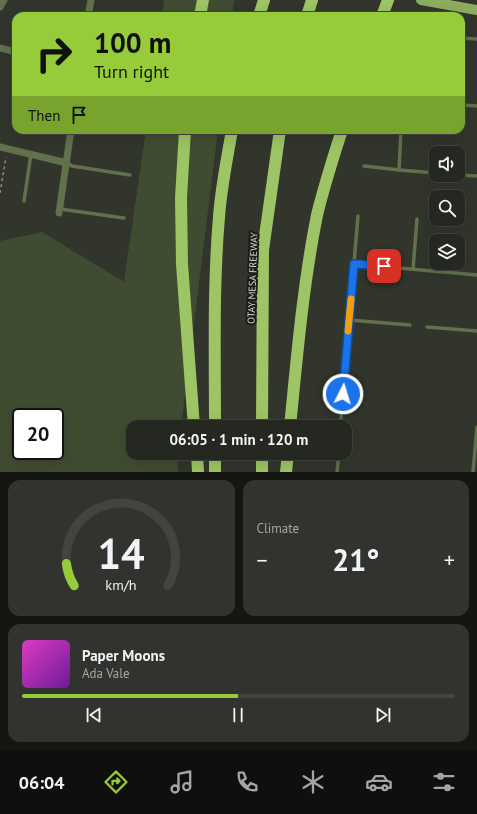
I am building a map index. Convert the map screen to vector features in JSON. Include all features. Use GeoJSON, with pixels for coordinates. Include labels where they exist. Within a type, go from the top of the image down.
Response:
{"type":"FeatureCollection","features":[{"type":"Feature","properties":{"kind":"highway"},"geometry":{"type":"LineString","coordinates":[[201,12],[203,0]]}},
{"type":"Feature","properties":{"kind":"highway"},"geometry":{"type":"LineString","coordinates":[[261,12],[264,0]]}},
{"type":"Feature","properties":{"kind":"highway"},"geometry":{"type":"LineString","coordinates":[[308,12],[312,0]]}},
{"type":"Feature","properties":{"kind":"highway"},"geometry":{"type":"LineString","coordinates":[[384,12],[388,0]]}},
{"type":"Feature","properties":{"kind":"highway"},"geometry":{"type":"LineString","coordinates":[[185,134],[181,198],[182,264],[193,420]]}},
{"type":"Feature","properties":{"kind":"highway"},"geometry":{"type":"LineString","coordinates":[[215,420],[216,275],[219,217],[226,159],[231,134]]}},
{"type":"Feature","properties":{"kind":"highway","name":"OTAY MESA FREEWAY"},"geometry":{"type":"LineString","coordinates":[[262,420],[263,250],[279,134]]}},
{"type":"Feature","properties":{"kind":"highway"},"geometry":{"type":"LineString","coordinates":[[291,420],[308,266],[318,214],[333,156],[341,134]]}},
{"type":"Feature","properties":{"kind":"highway"},"geometry":{"type":"LineString","coordinates":[[197,460],[198,472]]}},
{"type":"Feature","properties":{"kind":"highway"},"geometry":{"type":"LineString","coordinates":[[215,460],[215,472]]}},
{"type":"Feature","properties":{"kind":"highway"},"geometry":{"type":"LineString","coordinates":[[262,460],[262,472]]}},
{"type":"Feature","properties":{"kind":"highway"},"geometry":{"type":"LineString","coordinates":[[286,472],[287,460]]}},
{"type":"Feature","properties":{"kind":"main road"},"geometry":{"type":"LineString","coordinates":[[421,0],[477,10]]}},
{"type":"Feature","properties":{"kind":"street"},"geometry":{"type":"LineString","coordinates":[[0,7],[4,0]]}},
{"type":"Feature","properties":{"kind":"street"},"geometry":{"type":"LineString","coordinates":[[89,12],[91,0]]}},
{"type":"Feature","properties":{"kind":"street"},"geometry":{"type":"LineString","coordinates":[[0,48],[12,51]]}},
{"type":"Feature","properties":{"kind":"street"},"geometry":{"type":"LineString","coordinates":[[60,211],[71,134]]}},
{"type":"Feature","properties":{"kind":"street"},"geometry":{"type":"LineString","coordinates":[[0,147],[67,163]]}},
{"type":"Feature","properties":{"kind":"lane"},"geometry":{"type":"LineString","coordinates":[[465,38],[477,39]]}},
{"type":"Feature","properties":{"kind":"lane"},"geometry":{"type":"LineString","coordinates":[[465,105],[477,106]]}},
{"type":"Feature","properties":{"kind":"lane"},"geometry":{"type":"LineString","coordinates":[[399,170],[401,134]]}},
{"type":"Feature","properties":{"kind":"lane"},"geometry":{"type":"LineString","coordinates":[[24,201],[30,154]]}},
{"type":"Feature","properties":{"kind":"lane"},"geometry":{"type":"LineString","coordinates":[[67,163],[72,166],[130,175]]}},
{"type":"Feature","properties":{"kind":"lane"},"geometry":{"type":"LineString","coordinates":[[364,166],[429,172]]}},
{"type":"Feature","properties":{"kind":"lane"},"geometry":{"type":"LineString","coordinates":[[465,175],[477,176]]}},
{"type":"Feature","properties":{"kind":"lane"},"geometry":{"type":"LineString","coordinates":[[60,211],[124,218]]}},
{"type":"Feature","properties":{"kind":"lane"},"geometry":{"type":"LineString","coordinates":[[343,394],[358,216]]}},
{"type":"Feature","properties":{"kind":"lane"},"geometry":{"type":"LineString","coordinates":[[413,269],[417,219]]}},
{"type":"Feature","properties":{"kind":"lane"},"geometry":{"type":"LineString","coordinates":[[354,264],[477,275]]}},
{"type":"Feature","properties":{"kind":"lane"},"geometry":{"type":"LineString","coordinates":[[349,320],[410,325]]}},
{"type":"Feature","properties":{"kind":"lane"},"geometry":{"type":"LineString","coordinates":[[427,327],[477,331]]}},
{"type":"Feature","properties":{"kind":"lane"},"geometry":{"type":"LineString","coordinates":[[341,420],[342,408]]}},
{"type":"Feature","properties":{"kind":"lane"},"geometry":{"type":"LineString","coordinates":[[473,472],[477,426]]}},
{"type":"Feature","properties":{"kind":"lane"},"geometry":{"type":"LineString","coordinates":[[337,472],[338,460]]}},
{"type":"Feature","properties":{"kind":"path"},"geometry":{"type":"LineString","coordinates":[[0,193],[8,149]]}},
{"type":"Feature","properties":{"kind":"green space"},"geometry":{"type":"Polygon","coordinates":[[[164,0],[234,0],[232,12],[162,12],[164,0]]]}},
{"type":"Feature","properties":{"kind":"green space"},"geometry":{"type":"Polygon","coordinates":[[[145,134],[218,134],[182,420],[126,420],[126,460],[177,460],[178,472],[0,472],[0,241],[42,232],[124,282],[145,134]]]}},
{"type":"Feature","properties":{"kind":"slow traffic"},"geometry":{"type":"LineString","coordinates":[[348,331],[351,299]]}},
{"type":"Feature","properties":{"kind":"route"},"geometry":{"type":"LineString","coordinates":[[343,394],[354,264],[384,266]]}}]}
